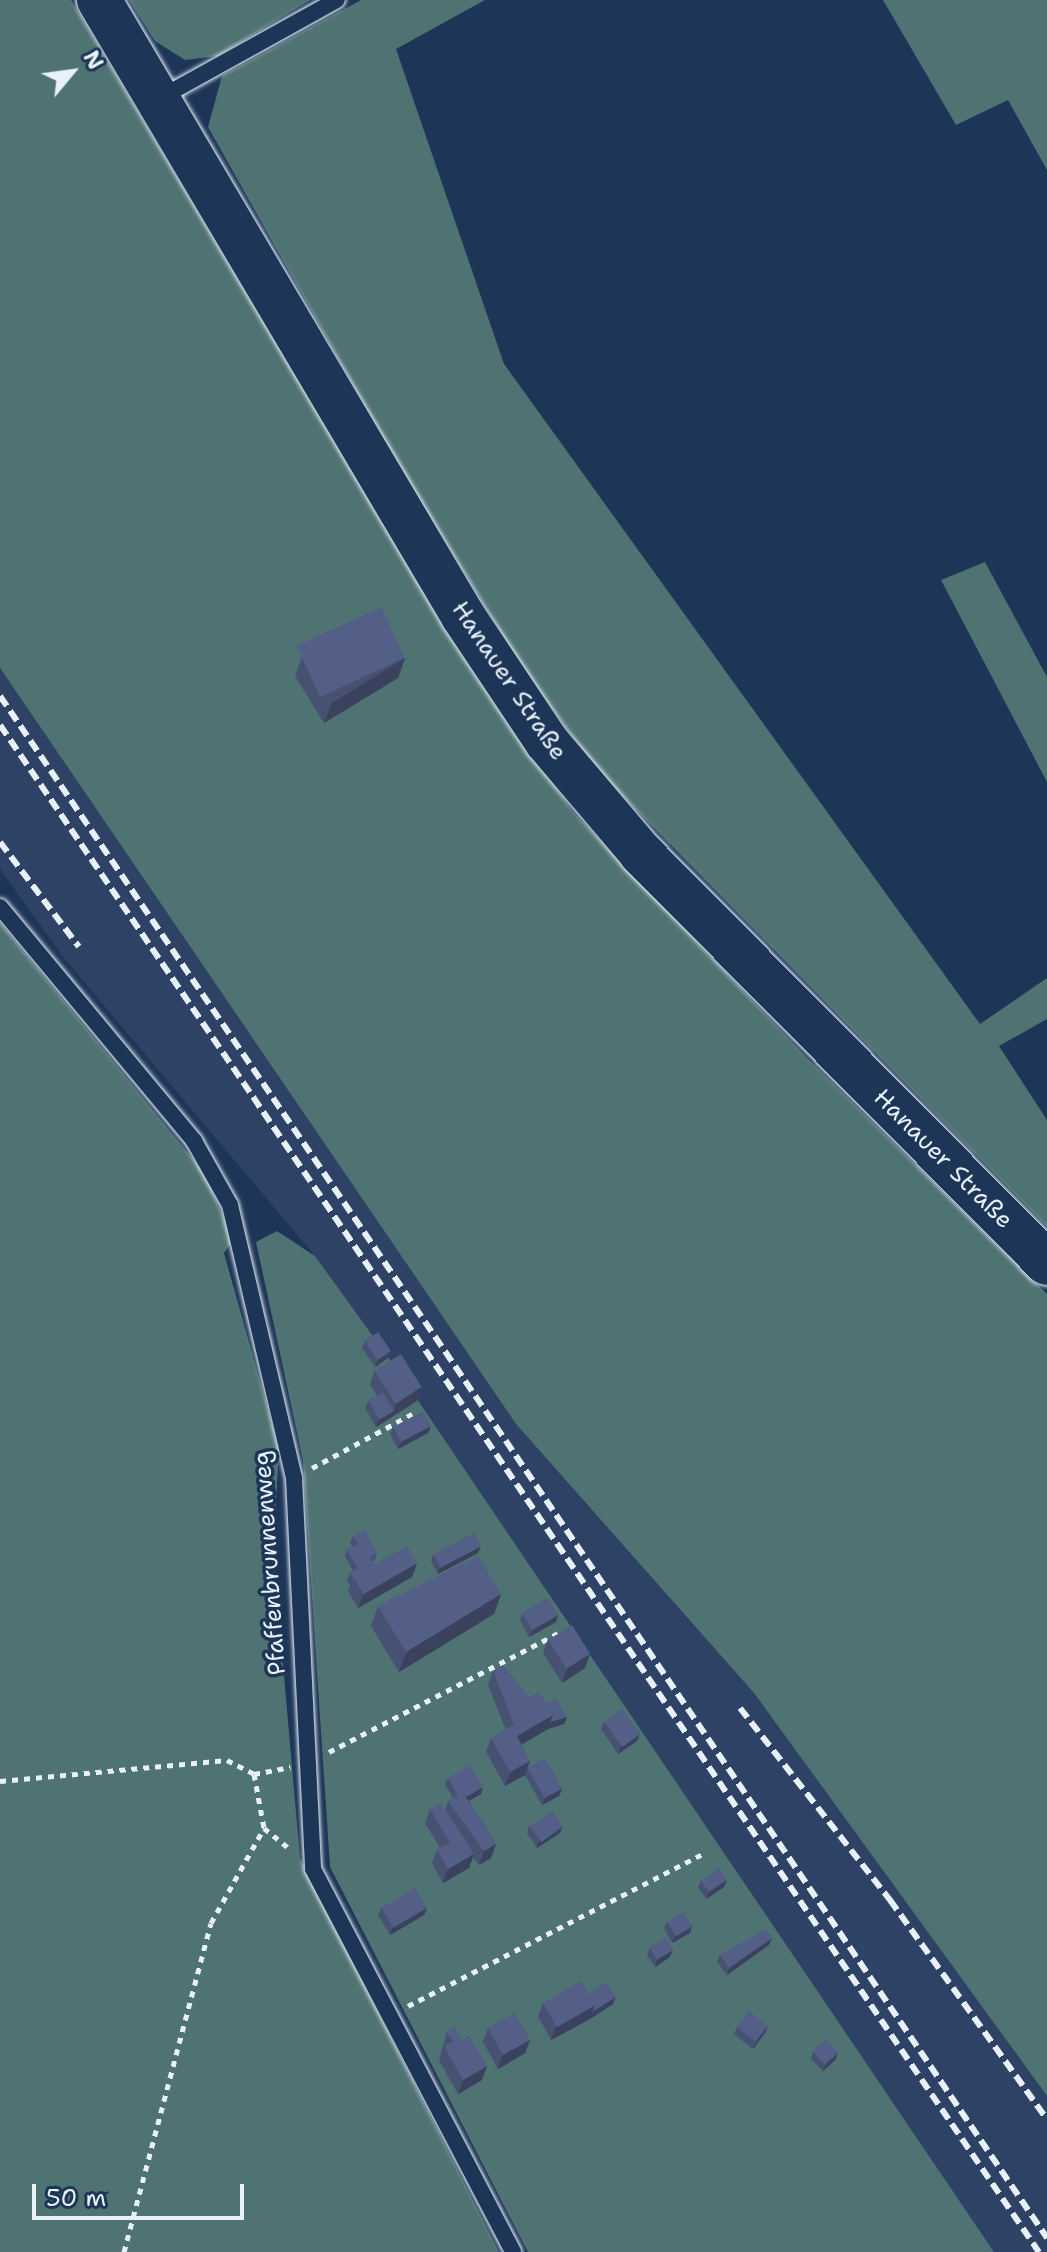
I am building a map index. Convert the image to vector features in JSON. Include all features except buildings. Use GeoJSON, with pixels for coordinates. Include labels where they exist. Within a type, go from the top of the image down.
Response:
{"type":"FeatureCollection","features":[{"type":"Feature","properties":{"kind":"main road","name":"Hanauer Straße"},"geometry":{"type":"LineString","coordinates":[[99,0],[463,616],[547,742],[641,853],[1047,1263]]}},
{"type":"Feature","properties":{"kind":"lane"},"geometry":{"type":"LineString","coordinates":[[158,99],[337,0]]}},
{"type":"Feature","properties":{"kind":"lane","name":"Pfaffenbrunnenweg"},"geometry":{"type":"LineString","coordinates":[[0,907],[194,1141],[225,1196],[294,1478],[305,1764],[313,1869],[513,2252]]}},
{"type":"Feature","properties":{"kind":"path"},"geometry":{"type":"LineString","coordinates":[[294,1478],[416,1412]]}},
{"type":"Feature","properties":{"kind":"path"},"geometry":{"type":"LineString","coordinates":[[0,1781],[227,1760],[254,1774],[305,1764],[559,1633]]}},
{"type":"Feature","properties":{"kind":"path"},"geometry":{"type":"LineString","coordinates":[[254,1774],[264,1828],[313,1869]]}},
{"type":"Feature","properties":{"kind":"path"},"geometry":{"type":"LineString","coordinates":[[124,2252],[211,1923],[264,1828]]}},
{"type":"Feature","properties":{"kind":"path"},"geometry":{"type":"LineString","coordinates":[[389,2015],[707,1852]]}},
{"type":"Feature","properties":{"kind":"shaded area"},"geometry":{"type":"Polygon","coordinates":[[[0,668],[516,1424],[754,1693],[1047,2096],[1047,2252],[994,2252],[396,1368],[315,1256],[63,957],[0,869],[0,668]]]}},
{"type":"Feature","properties":{"kind":"green space"},"geometry":{"type":"Polygon","coordinates":[[[0,0],[71,0],[445,626],[572,811],[809,1060],[1047,1294],[1047,2096],[754,1693],[516,1424],[0,668],[0,0]]]}},
{"type":"Feature","properties":{"kind":"green space"},"geometry":{"type":"Polygon","coordinates":[[[129,0],[310,0],[218,56],[185,60],[155,41],[129,0]]]}},
{"type":"Feature","properties":{"kind":"green space"},"geometry":{"type":"Polygon","coordinates":[[[361,0],[485,0],[396,49],[504,364],[980,1024],[1047,978],[1047,1019],[999,1046],[1047,1120],[1047,1227],[598,771],[524,670],[391,452],[208,127],[222,76],[361,0]]]}},
{"type":"Feature","properties":{"kind":"green space"},"geometry":{"type":"Polygon","coordinates":[[[883,0],[1047,0],[1047,170],[1008,100],[956,125],[883,0]]]}},
{"type":"Feature","properties":{"kind":"green space"},"geometry":{"type":"Polygon","coordinates":[[[985,562],[1047,677],[1047,782],[941,580],[985,562]]]}},
{"type":"Feature","properties":{"kind":"green space"},"geometry":{"type":"Polygon","coordinates":[[[0,923],[205,1174],[233,1240],[224,1253],[279,1450],[273,1549],[300,1858],[499,2252],[0,2252],[0,923]]]}},
{"type":"Feature","properties":{"kind":"green space"},"geometry":{"type":"Polygon","coordinates":[[[277,1231],[315,1256],[396,1368],[994,2252],[528,2252],[330,1867],[303,1460],[256,1242],[277,1231]]]}},
{"type":"Feature","properties":{"kind":"railway"},"geometry":{"type":"LineString","coordinates":[[0,696],[1047,2238]]}},
{"type":"Feature","properties":{"kind":"railway"},"geometry":{"type":"LineString","coordinates":[[0,725],[1039,2252]]}},
{"type":"Feature","properties":{"kind":"railway"},"geometry":{"type":"LineString","coordinates":[[0,842],[79,947]]}},
{"type":"Feature","properties":{"kind":"railway"},"geometry":{"type":"LineString","coordinates":[[740,1708],[890,1900],[1047,2119]]}}]}
